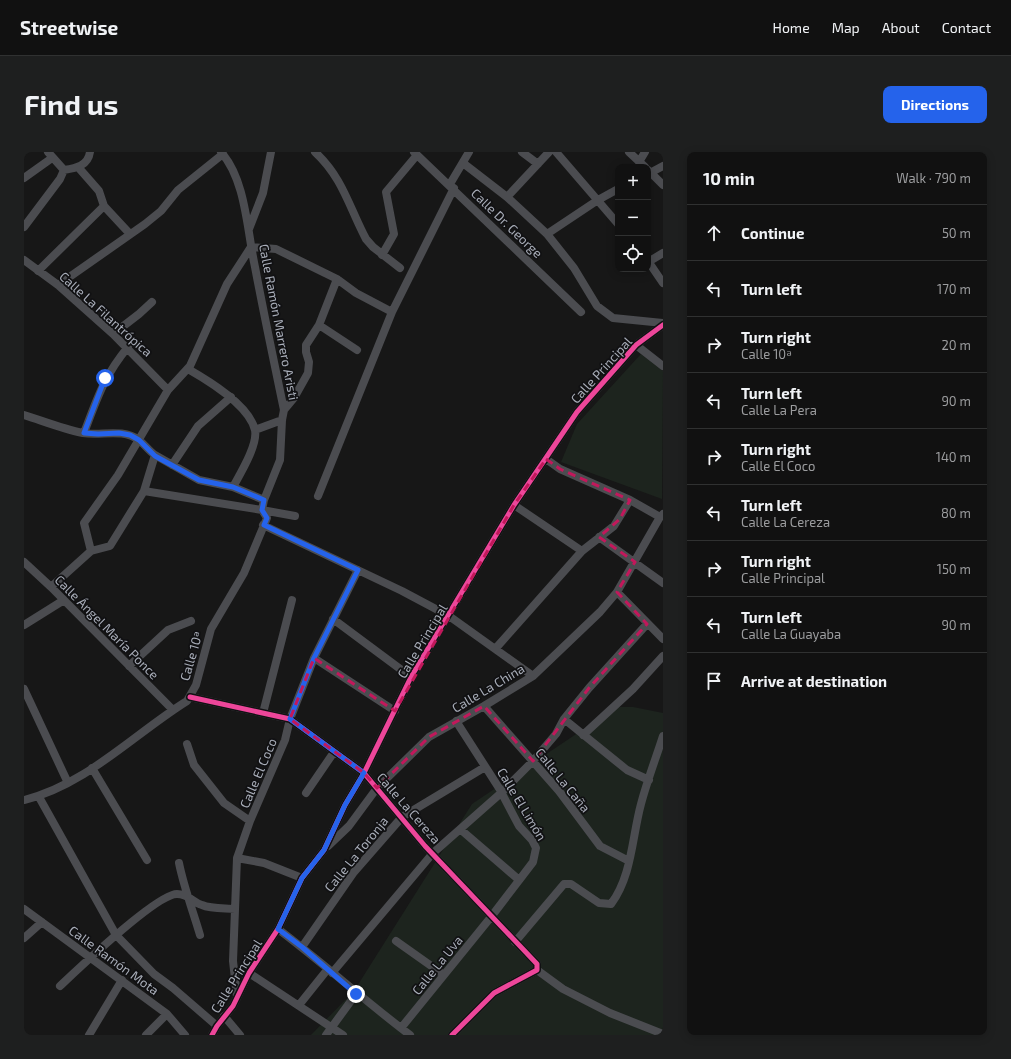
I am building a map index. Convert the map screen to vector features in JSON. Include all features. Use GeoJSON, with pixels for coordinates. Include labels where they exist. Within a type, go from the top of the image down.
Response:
{"type":"FeatureCollection","features":[{"type":"Feature","properties":{"kind":"street"},"geometry":{"type":"LineString","coordinates":[[64,170],[78,167],[88,161],[90,152]]}},
{"type":"Feature","properties":{"kind":"street"},"geometry":{"type":"LineString","coordinates":[[250,229],[263,193],[271,152]]}},
{"type":"Feature","properties":{"kind":"street"},"geometry":{"type":"LineString","coordinates":[[315,152],[327,164],[339,181],[366,240],[400,268]]}},
{"type":"Feature","properties":{"kind":"street"},"geometry":{"type":"LineString","coordinates":[[318,496],[392,312],[469,152]]}},
{"type":"Feature","properties":{"kind":"street"},"geometry":{"type":"LineString","coordinates":[[522,152],[538,164]]}},
{"type":"Feature","properties":{"kind":"street"},"geometry":{"type":"LineString","coordinates":[[507,197],[549,152]]}},
{"type":"Feature","properties":{"kind":"street"},"geometry":{"type":"LineString","coordinates":[[556,152],[615,220]]}},
{"type":"Feature","properties":{"kind":"street"},"geometry":{"type":"LineString","coordinates":[[629,152],[641,164]]}},
{"type":"Feature","properties":{"kind":"street"},"geometry":{"type":"LineString","coordinates":[[645,152],[646,164]]}},
{"type":"Feature","properties":{"kind":"street"},"geometry":{"type":"LineString","coordinates":[[58,285],[161,211],[178,190],[222,153]]}},
{"type":"Feature","properties":{"kind":"street","name":"Calle Ramón Marrero Aristi"},"geometry":{"type":"LineString","coordinates":[[222,153],[236,176],[250,229],[251,247],[284,410],[280,460],[264,500],[262,510]]}},
{"type":"Feature","properties":{"kind":"street"},"geometry":{"type":"LineString","coordinates":[[382,254],[394,234],[386,192],[416,153]]}},
{"type":"Feature","properties":{"kind":"street","name":"Calle Dr. George"},"geometry":{"type":"LineString","coordinates":[[416,153],[452,186],[581,312]]}},
{"type":"Feature","properties":{"kind":"street"},"geometry":{"type":"LineString","coordinates":[[24,178],[50,155],[64,170]]}},
{"type":"Feature","properties":{"kind":"street","name":"Calle Dr. George"},"geometry":{"type":"LineString","coordinates":[[463,163],[507,197],[547,234],[574,268],[597,306],[613,318],[663,324]]}},
{"type":"Feature","properties":{"kind":"street"},"geometry":{"type":"LineString","coordinates":[[651,168],[663,166]]}},
{"type":"Feature","properties":{"kind":"street"},"geometry":{"type":"LineString","coordinates":[[78,167],[99,191],[104,206],[130,234]]}},
{"type":"Feature","properties":{"kind":"street"},"geometry":{"type":"LineString","coordinates":[[24,227],[60,179],[64,170]]}},
{"type":"Feature","properties":{"kind":"street"},"geometry":{"type":"LineString","coordinates":[[651,174],[663,185]]}},
{"type":"Feature","properties":{"kind":"street"},"geometry":{"type":"LineString","coordinates":[[547,234],[598,200],[615,191]]}},
{"type":"Feature","properties":{"kind":"street"},"geometry":{"type":"LineString","coordinates":[[38,271],[104,206]]}},
{"type":"Feature","properties":{"kind":"street"},"geometry":{"type":"LineString","coordinates":[[91,551],[84,523],[118,475],[168,390],[188,369],[226,284],[251,247],[276,249],[337,279],[356,293],[392,312]]}},
{"type":"Feature","properties":{"kind":"street"},"geometry":{"type":"LineString","coordinates":[[651,259],[663,253]]}},
{"type":"Feature","properties":{"kind":"street","name":"Calle La Filantrópica"},"geometry":{"type":"LineString","coordinates":[[25,262],[58,285],[113,334],[168,390]]}},
{"type":"Feature","properties":{"kind":"street"},"geometry":{"type":"LineString","coordinates":[[651,265],[663,283]]}},
{"type":"Feature","properties":{"kind":"street"},"geometry":{"type":"LineString","coordinates":[[284,410],[294,398],[308,373],[309,362],[306,352],[306,345],[319,324],[337,279]]}},
{"type":"Feature","properties":{"kind":"street"},"geometry":{"type":"LineString","coordinates":[[113,334],[152,302]]}},
{"type":"Feature","properties":{"kind":"street"},"geometry":{"type":"LineString","coordinates":[[319,324],[357,350]]}},
{"type":"Feature","properties":{"kind":"street","name":"Calle Principal"},"geometry":{"type":"LineString","coordinates":[[212,1035],[237,998],[249,974],[278,929],[302,878],[324,850],[345,805],[364,773],[411,677],[449,616],[514,505],[577,412],[636,346],[663,324]]}},
{"type":"Feature","properties":{"kind":"street"},"geometry":{"type":"LineString","coordinates":[[636,346],[663,366]]}},
{"type":"Feature","properties":{"kind":"street"},"geometry":{"type":"LineString","coordinates":[[84,433],[105,378],[114,364],[128,348]]}},
{"type":"Feature","properties":{"kind":"street"},"geometry":{"type":"LineString","coordinates":[[188,369],[206,379],[231,397],[248,415],[255,430],[254,441],[250,453],[233,487]]}},
{"type":"Feature","properties":{"kind":"street"},"geometry":{"type":"LineString","coordinates":[[172,465],[198,426],[231,397]]}},
{"type":"Feature","properties":{"kind":"street"},"geometry":{"type":"LineString","coordinates":[[24,415],[84,433],[119,433],[130,435],[139,440],[155,456],[199,480],[233,487],[264,500]]}},
{"type":"Feature","properties":{"kind":"street"},"geometry":{"type":"LineString","coordinates":[[255,430],[282,420]]}},
{"type":"Feature","properties":{"kind":"street"},"geometry":{"type":"LineString","coordinates":[[51,587],[91,551],[110,546],[144,491],[155,456]]}},
{"type":"Feature","properties":{"kind":"street"},"geometry":{"type":"LineString","coordinates":[[546,459],[560,469],[662,515]]}},
{"type":"Feature","properties":{"kind":"street"},"geometry":{"type":"LineString","coordinates":[[144,491],[295,516]]}},
{"type":"Feature","properties":{"kind":"street"},"geometry":{"type":"LineString","coordinates":[[496,648],[582,552],[617,522],[630,500]]}},
{"type":"Feature","properties":{"kind":"street"},"geometry":{"type":"LineString","coordinates":[[514,505],[582,552]]}},
{"type":"Feature","properties":{"kind":"street"},"geometry":{"type":"LineString","coordinates":[[262,510],[267,518],[264,525],[449,616],[496,648],[533,676]]}},
{"type":"Feature","properties":{"kind":"street","name":"Calle La China"},"geometry":{"type":"LineString","coordinates":[[324,850],[350,826],[377,788],[429,737],[533,676],[600,612],[617,592],[662,515]]}},
{"type":"Feature","properties":{"kind":"street","name":"Calle 10ª"},"geometry":{"type":"LineString","coordinates":[[24,800],[40,797],[68,783],[92,768],[187,701],[196,685],[211,629],[244,573],[264,525]]}},
{"type":"Feature","properties":{"kind":"street"},"geometry":{"type":"LineString","coordinates":[[599,537],[663,583]]}},
{"type":"Feature","properties":{"kind":"street","name":"Calle Ángel María Ponce"},"geometry":{"type":"LineString","coordinates":[[24,562],[51,587],[173,710]]}},
{"type":"Feature","properties":{"kind":"street","name":"Calle El Coco"},"geometry":{"type":"LineString","coordinates":[[237,998],[233,961],[238,858],[250,821],[285,740],[290,719],[314,658],[358,570]]}},
{"type":"Feature","properties":{"kind":"street"},"geometry":{"type":"LineString","coordinates":[[617,592],[663,639]]}},
{"type":"Feature","properties":{"kind":"street"},"geometry":{"type":"LineString","coordinates":[[24,625],[64,600]]}},
{"type":"Feature","properties":{"kind":"street"},"geometry":{"type":"LineString","coordinates":[[263,713],[292,600]]}},
{"type":"Feature","properties":{"kind":"street"},"geometry":{"type":"LineString","coordinates":[[333,619],[411,677]]}},
{"type":"Feature","properties":{"kind":"street"},"geometry":{"type":"LineString","coordinates":[[129,666],[168,630],[191,622]]}},
{"type":"Feature","properties":{"kind":"street"},"geometry":{"type":"LineString","coordinates":[[299,1005],[433,853],[501,793],[533,761],[556,734],[564,718],[647,624]]}},
{"type":"Feature","properties":{"kind":"street"},"geometry":{"type":"LineString","coordinates":[[583,735],[633,689],[663,656]]}},
{"type":"Feature","properties":{"kind":"street"},"geometry":{"type":"LineString","coordinates":[[314,658],[395,710]]}},
{"type":"Feature","properties":{"kind":"street"},"geometry":{"type":"LineString","coordinates":[[24,689],[68,783]]}},
{"type":"Feature","properties":{"kind":"street","name":"Calle La Cereza"},"geometry":{"type":"LineString","coordinates":[[190,696],[290,719],[364,773],[433,853],[537,967],[563,989],[610,1013],[663,1034]]}},
{"type":"Feature","properties":{"kind":"street","name":"Calle La Caña"},"geometry":{"type":"LineString","coordinates":[[484,706],[559,791],[600,846],[629,861]]}},
{"type":"Feature","properties":{"kind":"street"},"geometry":{"type":"LineString","coordinates":[[564,718],[627,770],[649,780]]}},
{"type":"Feature","properties":{"kind":"street","name":"Calle El Limón"},"geometry":{"type":"LineString","coordinates":[[456,721],[485,766],[519,826],[532,840],[536,848],[533,862],[518,879],[491,917]]}},
{"type":"Feature","properties":{"kind":"street"},"geometry":{"type":"LineString","coordinates":[[515,942],[564,884],[571,884],[599,903],[611,904],[618,894],[629,861],[641,803],[663,736]]}},
{"type":"Feature","properties":{"kind":"street"},"geometry":{"type":"LineString","coordinates":[[187,744],[194,765],[224,803],[250,821]]}},
{"type":"Feature","properties":{"kind":"street"},"geometry":{"type":"LineString","coordinates":[[306,792],[334,752]]}},
{"type":"Feature","properties":{"kind":"street","name":"Calle La Toronja"},"geometry":{"type":"LineString","coordinates":[[302,947],[354,872],[402,817],[485,766]]}},
{"type":"Feature","properties":{"kind":"street"},"geometry":{"type":"LineString","coordinates":[[92,768],[147,860]]}},
{"type":"Feature","properties":{"kind":"street"},"geometry":{"type":"LineString","coordinates":[[40,797],[116,934],[154,974],[173,988],[217,1026]]}},
{"type":"Feature","properties":{"kind":"street"},"geometry":{"type":"LineString","coordinates":[[460,829],[518,879]]}},
{"type":"Feature","properties":{"kind":"street"},"geometry":{"type":"LineString","coordinates":[[238,858],[264,862],[302,878]]}},
{"type":"Feature","properties":{"kind":"street"},"geometry":{"type":"LineString","coordinates":[[179,863],[187,895],[200,935]]}},
{"type":"Feature","properties":{"kind":"street"},"geometry":{"type":"LineString","coordinates":[[60,986],[116,934],[162,901],[175,894],[187,895],[202,905],[235,909]]}},
{"type":"Feature","properties":{"kind":"street","name":"Calle Ramón Mota"},"geometry":{"type":"LineString","coordinates":[[24,909],[167,1014],[185,1035]]}},
{"type":"Feature","properties":{"kind":"street","name":"Calle La Uva"},"geometry":{"type":"LineString","coordinates":[[401,1028],[491,917]]}},
{"type":"Feature","properties":{"kind":"street"},"geometry":{"type":"LineString","coordinates":[[24,938],[42,922]]}},
{"type":"Feature","properties":{"kind":"street"},"geometry":{"type":"LineString","coordinates":[[278,929],[302,947],[356,994],[410,1035]]}},
{"type":"Feature","properties":{"kind":"street"},"geometry":{"type":"LineString","coordinates":[[396,941],[444,975]]}},
{"type":"Feature","properties":{"kind":"street"},"geometry":{"type":"LineString","coordinates":[[452,1035],[494,993],[537,967]]}},
{"type":"Feature","properties":{"kind":"street"},"geometry":{"type":"LineString","coordinates":[[249,974],[299,1005],[343,1035]]}},
{"type":"Feature","properties":{"kind":"street"},"geometry":{"type":"LineString","coordinates":[[89,1035],[122,980]]}},
{"type":"Feature","properties":{"kind":"street"},"geometry":{"type":"LineString","coordinates":[[326,1035],[356,994]]}},
{"type":"Feature","properties":{"kind":"street"},"geometry":{"type":"LineString","coordinates":[[146,1035],[167,1014]]}},
{"type":"Feature","properties":{"kind":"street"},"geometry":{"type":"LineString","coordinates":[[224,1016],[240,1035]]}},
{"type":"Feature","properties":{"kind":"highlighted area"},"geometry":{"type":"Polygon","coordinates":[[[546,459],[560,469],[630,500],[620,519],[599,537],[635,562],[617,592],[647,624],[589,688],[533,761],[484,706],[429,737],[377,788],[364,773],[290,719],[314,658],[395,711],[514,505],[546,459]]]}},
{"type":"Feature","properties":{"kind":"shaded area"},"geometry":{"type":"Polygon","coordinates":[[[641,354],[663,371],[662,499],[561,462],[577,424],[641,354]]]}},
{"type":"Feature","properties":{"kind":"shaded area"},"geometry":{"type":"Polygon","coordinates":[[[620,707],[633,707],[663,713],[663,1035],[311,1035],[354,991],[472,804],[609,712],[620,707]]]}},
{"type":"Feature","properties":{"kind":"cycle path"},"geometry":{"type":"LineString","coordinates":[[212,1035],[217,1026],[233,1006],[249,973],[278,929],[302,878],[324,850],[345,805],[364,773],[411,677],[514,505],[577,412],[636,345],[663,325]]}},
{"type":"Feature","properties":{"kind":"cycle path"},"geometry":{"type":"LineString","coordinates":[[190,697],[290,719],[364,773],[425,846],[537,964],[537,970],[494,993],[452,1035]]}},
{"type":"Feature","properties":{"kind":"route"},"geometry":{"type":"LineString","coordinates":[[105,378],[84,433],[119,433],[130,435],[139,440],[155,456],[199,480],[233,487],[264,500],[262,510],[266,513],[267,518],[264,525],[358,570],[314,658],[290,719],[364,773],[345,805],[324,850],[302,878],[278,929],[302,947],[356,994]]}}]}
